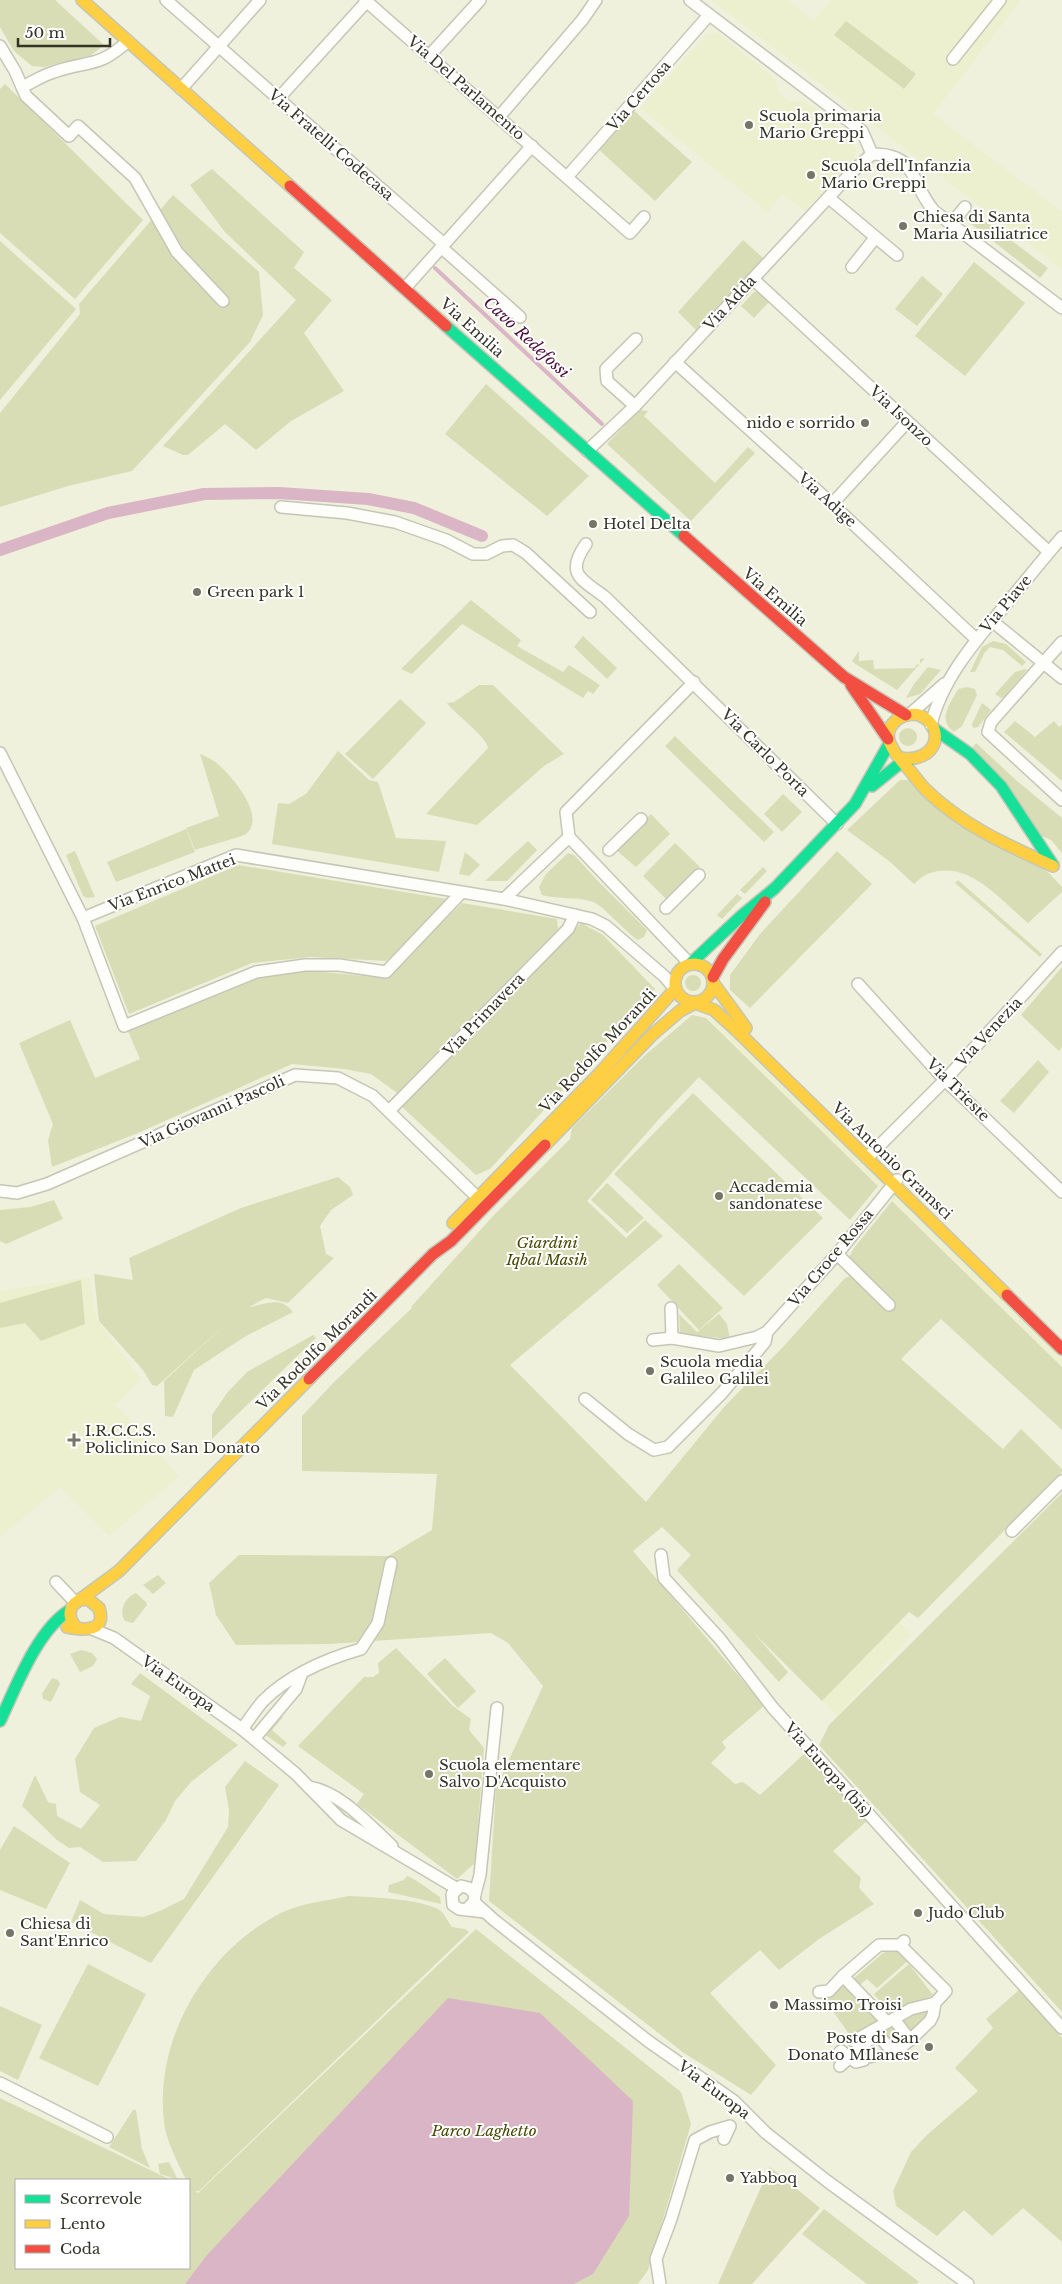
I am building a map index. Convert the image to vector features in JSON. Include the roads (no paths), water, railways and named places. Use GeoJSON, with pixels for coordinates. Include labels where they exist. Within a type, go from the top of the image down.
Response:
{"type":"FeatureCollection","features":[{"type":"Feature","properties":{"kind":"street","name":"Via Emilia"},"geometry":{"type":"LineString","coordinates":[[82,0],[587,452],[844,677],[908,715]]}},
{"type":"Feature","properties":{"kind":"street","name":"Via Fratelli Codecasa"},"geometry":{"type":"LineString","coordinates":[[166,0],[443,245],[520,317]]}},
{"type":"Feature","properties":{"kind":"street"},"geometry":{"type":"LineString","coordinates":[[181,89],[260,0]]}},
{"type":"Feature","properties":{"kind":"street"},"geometry":{"type":"LineString","coordinates":[[429,56],[480,0]]}},
{"type":"Feature","properties":{"kind":"street"},"geometry":{"type":"LineString","coordinates":[[690,0],[862,131],[872,154],[898,157],[910,169],[923,198],[934,211],[1062,308]]}},
{"type":"Feature","properties":{"kind":"street"},"geometry":{"type":"LineString","coordinates":[[952,59],[1000,0]]}},
{"type":"Feature","properties":{"kind":"street"},"geometry":{"type":"LineString","coordinates":[[278,99],[367,1]]}},
{"type":"Feature","properties":{"kind":"street","name":"Via Del Parlamento"},"geometry":{"type":"LineString","coordinates":[[367,1],[630,233],[644,217]]}},
{"type":"Feature","properties":{"kind":"street"},"geometry":{"type":"LineString","coordinates":[[499,117],[583,19],[590,3]]}},
{"type":"Feature","properties":{"kind":"street","name":"Via Certosa"},"geometry":{"type":"LineString","coordinates":[[567,177],[709,15]]}},
{"type":"Feature","properties":{"kind":"street"},"geometry":{"type":"LineString","coordinates":[[22,87],[54,72],[102,61],[114,54],[128,41]]}},
{"type":"Feature","properties":{"kind":"street"},"geometry":{"type":"LineString","coordinates":[[0,46],[15,71],[26,96],[69,136],[78,126],[135,178],[177,252],[223,301]]}},
{"type":"Feature","properties":{"kind":"street"},"geometry":{"type":"LineString","coordinates":[[405,288],[532,146]]}},
{"type":"Feature","properties":{"kind":"street","name":"Via Adda"},"geometry":{"type":"LineString","coordinates":[[587,452],[635,406],[828,198],[872,154]]}},
{"type":"Feature","properties":{"kind":"street"},"geometry":{"type":"LineString","coordinates":[[828,198],[898,255]]}},
{"type":"Feature","properties":{"kind":"street"},"geometry":{"type":"LineString","coordinates":[[951,224],[965,207]]}},
{"type":"Feature","properties":{"kind":"street"},"geometry":{"type":"LineString","coordinates":[[852,267],[876,238]]}},
{"type":"Feature","properties":{"kind":"street","name":"Via Isonzo"},"geometry":{"type":"LineString","coordinates":[[753,279],[1049,552]]}},
{"type":"Feature","properties":{"kind":"street"},"geometry":{"type":"LineString","coordinates":[[635,406],[607,381],[606,369],[636,339]]}},
{"type":"Feature","properties":{"kind":"street","name":"Via Adige"},"geometry":{"type":"LineString","coordinates":[[675,362],[832,504],[977,640]]}},
{"type":"Feature","properties":{"kind":"street"},"geometry":{"type":"LineString","coordinates":[[832,504],[907,422]]}},
{"type":"Feature","properties":{"kind":"street"},"geometry":{"type":"LineString","coordinates":[[280,507],[347,513],[395,522],[446,540],[473,554],[486,554],[508,544],[519,547],[590,612]]}},
{"type":"Feature","properties":{"kind":"street","name":"Via Piave"},"geometry":{"type":"LineString","coordinates":[[932,727],[937,708],[954,673],[977,640],[1062,536]]}},
{"type":"Feature","properties":{"kind":"street","name":"Via Carlo Porta"},"geometry":{"type":"LineString","coordinates":[[586,544],[577,557],[577,573],[585,582],[605,597],[694,682],[837,824]]}},
{"type":"Feature","properties":{"kind":"street"},"geometry":{"type":"LineString","coordinates":[[992,621],[1062,678]]}},
{"type":"Feature","properties":{"kind":"street"},"geometry":{"type":"LineString","coordinates":[[1062,642],[991,722],[988,732],[1062,800]]}},
{"type":"Feature","properties":{"kind":"street","name":"Via Piave"},"geometry":{"type":"LineString","coordinates":[[908,715],[954,673]]}},
{"type":"Feature","properties":{"kind":"street","name":"Via Emilia"},"geometry":{"type":"LineString","coordinates":[[844,677],[869,709],[889,741]]}},
{"type":"Feature","properties":{"kind":"street"},"geometry":{"type":"LineString","coordinates":[[694,682],[566,812],[569,837],[690,964],[705,966],[714,981]]}},
{"type":"Feature","properties":{"kind":"street"},"geometry":{"type":"LineString","coordinates":[[861,795],[889,741],[891,726],[896,720],[908,715],[921,716],[932,727],[968,753],[1000,784],[1020,811],[1041,850],[1058,870]]}},
{"type":"Feature","properties":{"kind":"street"},"geometry":{"type":"LineString","coordinates":[[775,888],[723,960],[707,998],[695,1003],[684,1000],[675,989],[676,976],[684,966],[690,964],[740,917],[775,888],[837,824],[861,795],[882,776],[904,760],[918,760],[925,757],[935,742],[932,727]]}},
{"type":"Feature","properties":{"kind":"street"},"geometry":{"type":"LineString","coordinates":[[889,741],[904,760],[916,780],[974,828],[1058,870]]}},
{"type":"Feature","properties":{"kind":"street"},"geometry":{"type":"LineString","coordinates":[[0,753],[83,918],[124,1026],[256,972],[305,965],[339,965],[386,972],[460,894]]}},
{"type":"Feature","properties":{"kind":"street"},"geometry":{"type":"LineString","coordinates":[[609,850],[641,819]]}},
{"type":"Feature","properties":{"kind":"street"},"geometry":{"type":"LineString","coordinates":[[504,900],[569,837]]}},
{"type":"Feature","properties":{"kind":"street","name":"Via Enrico Mattei"},"geometry":{"type":"LineString","coordinates":[[83,918],[236,855],[504,900],[592,919],[606,926],[664,976],[675,989]]}},
{"type":"Feature","properties":{"kind":"street"},"geometry":{"type":"LineString","coordinates":[[666,908],[699,875]]}},
{"type":"Feature","properties":{"kind":"street"},"geometry":{"type":"LineString","coordinates":[[520,884],[523,895],[530,905]]}},
{"type":"Feature","properties":{"kind":"street","name":"Via Primavera"},"geometry":{"type":"LineString","coordinates":[[389,1112],[568,929],[575,915]]}},
{"type":"Feature","properties":{"kind":"street","name":"Via Venezia"},"geometry":{"type":"LineString","coordinates":[[870,1156],[946,1080],[1062,952]]}},
{"type":"Feature","properties":{"kind":"street","name":"Via Antonio Gramsci"},"geometry":{"type":"LineString","coordinates":[[714,981],[742,1024],[1062,1349]]}},
{"type":"Feature","properties":{"kind":"street","name":"Via Trieste"},"geometry":{"type":"LineString","coordinates":[[858,984],[946,1080],[1062,1192]]}},
{"type":"Feature","properties":{"kind":"street","name":"Via Rodolfo Morandi"},"geometry":{"type":"LineString","coordinates":[[433,1254],[440,1237],[599,1074],[675,989]]}},
{"type":"Feature","properties":{"kind":"street","name":"Via Antonio Gramsci"},"geometry":{"type":"LineString","coordinates":[[695,1003],[714,1010],[870,1156]]}},
{"type":"Feature","properties":{"kind":"street","name":"Via Rodolfo Morandi"},"geometry":{"type":"LineString","coordinates":[[0,1722],[32,1655],[60,1616],[116,1573],[433,1254],[443,1247],[652,1035],[680,1011],[695,1003]]}},
{"type":"Feature","properties":{"kind":"street","name":"Via Giovanni Pascoli"},"geometry":{"type":"LineString","coordinates":[[0,1191],[17,1193],[47,1184],[296,1075],[338,1078],[373,1096],[478,1197]]}},
{"type":"Feature","properties":{"kind":"street","name":"Via Rodolfo Morandi"},"geometry":{"type":"LineString","coordinates":[[478,1197],[489,1194],[573,1107],[587,1102]]}},
{"type":"Feature","properties":{"kind":"street","name":"Via Antonio Gramsci"},"geometry":{"type":"LineString","coordinates":[[896,1182],[1062,1333]]}},
{"type":"Feature","properties":{"kind":"street","name":"Via Croce Rossa"},"geometry":{"type":"LineString","coordinates":[[585,1399],[628,1434],[654,1450],[668,1447],[722,1393],[765,1342],[767,1332],[837,1254],[854,1230],[896,1182]]}},
{"type":"Feature","properties":{"kind":"street","name":"Via Rodolfo Morandi"},"geometry":{"type":"LineString","coordinates":[[443,1247],[451,1234],[477,1206],[478,1197]]}},
{"type":"Feature","properties":{"kind":"street"},"geometry":{"type":"LineString","coordinates":[[837,1254],[889,1305]]}},
{"type":"Feature","properties":{"kind":"street"},"geometry":{"type":"LineString","coordinates":[[671,1308],[672,1338]]}},
{"type":"Feature","properties":{"kind":"street"},"geometry":{"type":"LineString","coordinates":[[653,1340],[672,1338],[719,1346],[757,1337],[767,1332]]}},
{"type":"Feature","properties":{"kind":"street"},"geometry":{"type":"LineString","coordinates":[[1012,1531],[1062,1481]]}},
{"type":"Feature","properties":{"kind":"street","name":"Via Europa (bis)"},"geometry":{"type":"LineString","coordinates":[[661,1555],[664,1578],[720,1639],[773,1708],[1062,2028]]}},
{"type":"Feature","properties":{"kind":"street"},"geometry":{"type":"LineString","coordinates":[[242,1729],[263,1701],[302,1673],[328,1658],[361,1649],[378,1623],[391,1562]]}},
{"type":"Feature","properties":{"kind":"street","name":"Via Rodolfo Morandi"},"geometry":{"type":"LineString","coordinates":[[99,1610],[116,1573]]}},
{"type":"Feature","properties":{"kind":"street"},"geometry":{"type":"LineString","coordinates":[[56,1582],[75,1604]]}},
{"type":"Feature","properties":{"kind":"street"},"geometry":{"type":"LineString","coordinates":[[51,1631],[65,1627],[92,1629],[96,1626],[99,1610],[93,1600],[75,1604]]}},
{"type":"Feature","properties":{"kind":"street"},"geometry":{"type":"LineString","coordinates":[[75,1604],[70,1620],[77,1628]]}},
{"type":"Feature","properties":{"kind":"street","name":"Via Europa"},"geometry":{"type":"LineString","coordinates":[[99,1610],[114,1638]]}},
{"type":"Feature","properties":{"kind":"street","name":"Via Europa"},"geometry":{"type":"LineString","coordinates":[[92,1629],[114,1638],[242,1729],[309,1787],[322,1789],[337,1798],[407,1858],[457,1889],[470,1888],[472,1902],[648,2041],[734,2101],[766,2133],[828,2181],[968,2284]]}},
{"type":"Feature","properties":{"kind":"street"},"geometry":{"type":"LineString","coordinates":[[254,1739],[296,1689],[302,1673]]}},
{"type":"Feature","properties":{"kind":"street"},"geometry":{"type":"LineString","coordinates":[[472,1902],[480,1875],[497,1708]]}},
{"type":"Feature","properties":{"kind":"street"},"geometry":{"type":"LineString","coordinates":[[457,1889],[480,1875]]}},
{"type":"Feature","properties":{"kind":"street","name":"Via Europa"},"geometry":{"type":"LineString","coordinates":[[457,1889],[453,1905],[459,1909],[472,1902]]}},
{"type":"Feature","properties":{"kind":"street"},"geometry":{"type":"LineString","coordinates":[[819,1992],[829,1991],[843,1976],[879,1945],[902,1943],[946,1992],[935,2003],[911,2009],[854,2041]]}},
{"type":"Feature","properties":{"kind":"street"},"geometry":{"type":"LineString","coordinates":[[843,1976],[910,2040]]}},
{"type":"Feature","properties":{"kind":"street"},"geometry":{"type":"LineString","coordinates":[[864,2060],[856,2062],[842,2060],[869,2040],[880,2037],[890,2052],[900,2048],[930,2021],[935,2003]]}},
{"type":"Feature","properties":{"kind":"street"},"geometry":{"type":"LineString","coordinates":[[0,2083],[107,2136]]}},
{"type":"Feature","properties":{"kind":"street"},"geometry":{"type":"LineString","coordinates":[[660,2284],[656,2259],[672,2219],[695,2140],[710,2132],[730,2126],[724,2139]]}},
{"type":"Feature","properties":{"kind":"waterway","name":"Cavo Redefossi"},"geometry":{"type":"LineString","coordinates":[[435,268],[602,424]]}},
{"type":"Feature","properties":{"kind":"waterway"},"geometry":{"type":"LineString","coordinates":[[0,550],[108,513],[204,494],[279,493],[368,499],[414,508],[482,536]]}},
{"type":"Feature","properties":{"kind":"tunnel"},"geometry":{"type":"LineString","coordinates":[[864,2060],[889,2053]]}},
{"type":"Feature","properties":{"kind":"place","name":"Scuola primaria Mario Greppi"},"geometry":{"type":"Point","coordinates":[749,125]}},
{"type":"Feature","properties":{"kind":"place","name":"Scuola dell'Infanzia Mario Greppi"},"geometry":{"type":"Point","coordinates":[811,175]}},
{"type":"Feature","properties":{"kind":"place","name":"Chiesa di Santa Maria Ausiliatrice"},"geometry":{"type":"Point","coordinates":[903,226]}},
{"type":"Feature","properties":{"kind":"place","name":"nido e sorrido"},"geometry":{"type":"Point","coordinates":[865,423]}},
{"type":"Feature","properties":{"kind":"place","name":"Hotel Delta"},"geometry":{"type":"Point","coordinates":[593,524]}},
{"type":"Feature","properties":{"kind":"place","name":"Green park 1"},"geometry":{"type":"Point","coordinates":[197,592]}},
{"type":"Feature","properties":{"kind":"place","name":"Accademia sandonatese"},"geometry":{"type":"Point","coordinates":[719,1196]}},
{"type":"Feature","properties":{"kind":"place","name":"Scuola media Galileo Galilei"},"geometry":{"type":"Point","coordinates":[650,1371]}},
{"type":"Feature","properties":{"kind":"place","name":"I.R.C.C.S. Policlinico San Donato"},"geometry":{"type":"Point","coordinates":[74,1440]}},
{"type":"Feature","properties":{"kind":"place","name":"Scuola elementare Salvo D'Acquisto"},"geometry":{"type":"Point","coordinates":[429,1774]}},
{"type":"Feature","properties":{"kind":"place","name":"Judo Club"},"geometry":{"type":"Point","coordinates":[918,1913]}},
{"type":"Feature","properties":{"kind":"place","name":"Chiesa di Sant'Enrico"},"geometry":{"type":"Point","coordinates":[10,1933]}},
{"type":"Feature","properties":{"kind":"place","name":"Massimo Troisi"},"geometry":{"type":"Point","coordinates":[774,2005]}},
{"type":"Feature","properties":{"kind":"place","name":"Poste di San Donato MIlanese"},"geometry":{"type":"Point","coordinates":[929,2047]}},
{"type":"Feature","properties":{"kind":"place","name":"Yabboq"},"geometry":{"type":"Point","coordinates":[730,2178]}},
{"type":"Feature","properties":{"kind":"park label","name":"Giardini Iqbal Masih"},"geometry":{"type":"Point","coordinates":[547,1252]}},
{"type":"Feature","properties":{"kind":"park label","name":"Parco Laghetto"},"geometry":{"type":"Point","coordinates":[484,2131]}}]}
